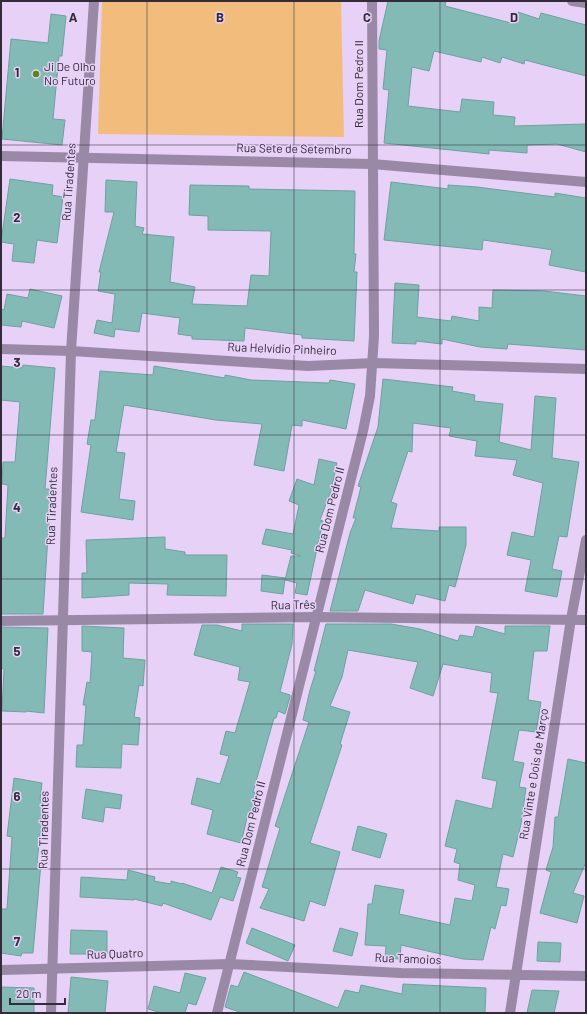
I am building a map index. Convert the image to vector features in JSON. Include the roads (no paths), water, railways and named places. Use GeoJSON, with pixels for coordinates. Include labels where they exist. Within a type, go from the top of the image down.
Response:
{"type":"FeatureCollection","features":[{"type":"Feature","properties":{"kind":"street","name":"Rua Tiradentes"},"geometry":{"type":"LineString","coordinates":[[51,1013],[54,968],[62,621],[71,351],[94,1]]}},
{"type":"Feature","properties":{"kind":"street","name":"Rua Dom Pedro II"},"geometry":{"type":"LineString","coordinates":[[217,1013],[363,431],[370,396],[374,363],[372,1]]}},
{"type":"Feature","properties":{"kind":"street"},"geometry":{"type":"LineString","coordinates":[[572,1],[586,4]]}},
{"type":"Feature","properties":{"kind":"street","name":"Rua Sete de Setembro"},"geometry":{"type":"LineString","coordinates":[[1,156],[372,164],[586,182]]}},
{"type":"Feature","properties":{"kind":"street","name":"Rua Helvídio Pinheiro"},"geometry":{"type":"LineString","coordinates":[[1,349],[71,351],[308,366],[374,363],[586,369]]}},
{"type":"Feature","properties":{"kind":"street","name":"Rua Vinte e Dois de Março"},"geometry":{"type":"LineString","coordinates":[[510,1013],[571,619],[586,540]]}},
{"type":"Feature","properties":{"kind":"street","name":"Rua Três"},"geometry":{"type":"LineString","coordinates":[[1,621],[316,617],[586,620]]}},
{"type":"Feature","properties":{"kind":"street","name":"Rua Quatro"},"geometry":{"type":"LineString","coordinates":[[1,970],[230,964]]}},
{"type":"Feature","properties":{"kind":"street","name":"Rua Tamoios"},"geometry":{"type":"LineString","coordinates":[[230,964],[401,973],[586,976]]}},
{"type":"Feature","properties":{"kind":"place","name":"Ji De Olho No Futuro"},"geometry":{"type":"Point","coordinates":[36,74]}}]}
